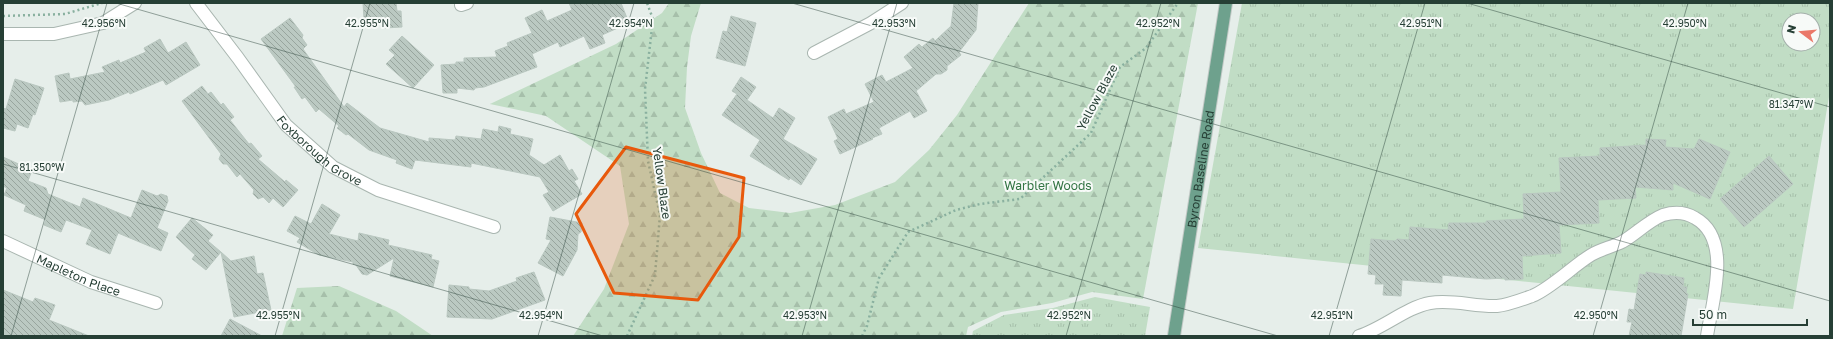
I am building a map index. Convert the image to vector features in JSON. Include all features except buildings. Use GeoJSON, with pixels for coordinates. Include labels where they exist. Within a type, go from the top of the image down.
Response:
{"type":"FeatureCollection","features":[{"type":"Feature","properties":{"kind":"main road","name":"Byron Baseline Road"},"geometry":{"type":"LineString","coordinates":[[1174,336],[1226,3]]}},
{"type":"Feature","properties":{"kind":"street"},"geometry":{"type":"LineString","coordinates":[[3,34],[61,33],[103,23],[135,3]]}},
{"type":"Feature","properties":{"kind":"street","name":"Foxborough Grove"},"geometry":{"type":"LineString","coordinates":[[196,3],[286,125],[333,167],[378,190],[494,227]]}},
{"type":"Feature","properties":{"kind":"street"},"geometry":{"type":"LineString","coordinates":[[814,53],[865,27],[902,3]]}},
{"type":"Feature","properties":{"kind":"street"},"geometry":{"type":"LineString","coordinates":[[1359,336],[1399,316],[1430,303],[1464,302],[1496,306],[1527,298],[1534,295],[1592,254],[1622,242],[1662,216],[1681,213],[1690,215],[1706,227],[1714,244],[1717,257],[1716,286],[1707,336]]}},
{"type":"Feature","properties":{"kind":"street","name":"Mapleton Place"},"geometry":{"type":"LineString","coordinates":[[3,241],[92,282],[156,303]]}},
{"type":"Feature","properties":{"kind":"path"},"geometry":{"type":"LineString","coordinates":[[3,16],[65,14],[102,3]]}},
{"type":"Feature","properties":{"kind":"path","name":"Yellow Blaze"},"geometry":{"type":"LineString","coordinates":[[627,336],[655,275],[660,215],[648,161],[645,89],[653,19],[647,3]]}},
{"type":"Feature","properties":{"kind":"path","name":"Yellow Blaze"},"geometry":{"type":"LineString","coordinates":[[862,336],[867,326],[879,278],[908,232],[956,210],[980,204],[1020,199],[1091,133],[1120,68],[1146,48],[1178,3]]}},
{"type":"Feature","properties":{"kind":"highlighted area"},"geometry":{"type":"Polygon","coordinates":[[[626,147],[744,178],[739,237],[698,300],[614,293],[576,214],[626,147]]]}},
{"type":"Feature","properties":{"kind":"green space","name":"Warbler Woods"},"geometry":{"type":"Polygon","coordinates":[[[669,3],[701,3],[691,36],[687,67],[685,108],[701,153],[720,193],[749,208],[790,213],[835,205],[895,182],[929,150],[957,115],[1029,3],[1198,3],[1143,299],[1092,292],[1052,303],[1001,312],[968,327],[966,336],[573,336],[604,289],[629,224],[620,166],[546,116],[490,104],[616,44],[662,13],[669,3]]]}},
{"type":"Feature","properties":{"kind":"green space"},"geometry":{"type":"Polygon","coordinates":[[[1242,3],[1830,3],[1830,91],[1793,309],[1198,248],[1242,3]]]}},
{"type":"Feature","properties":{"kind":"green space"},"geometry":{"type":"Polygon","coordinates":[[[339,286],[396,311],[433,336],[282,336],[297,288],[339,286]]]}},
{"type":"Feature","properties":{"kind":"green space"},"geometry":{"type":"Polygon","coordinates":[[[1095,297],[1150,307],[1145,336],[972,336],[973,331],[1004,315],[1053,308],[1095,297]]]}}]}
